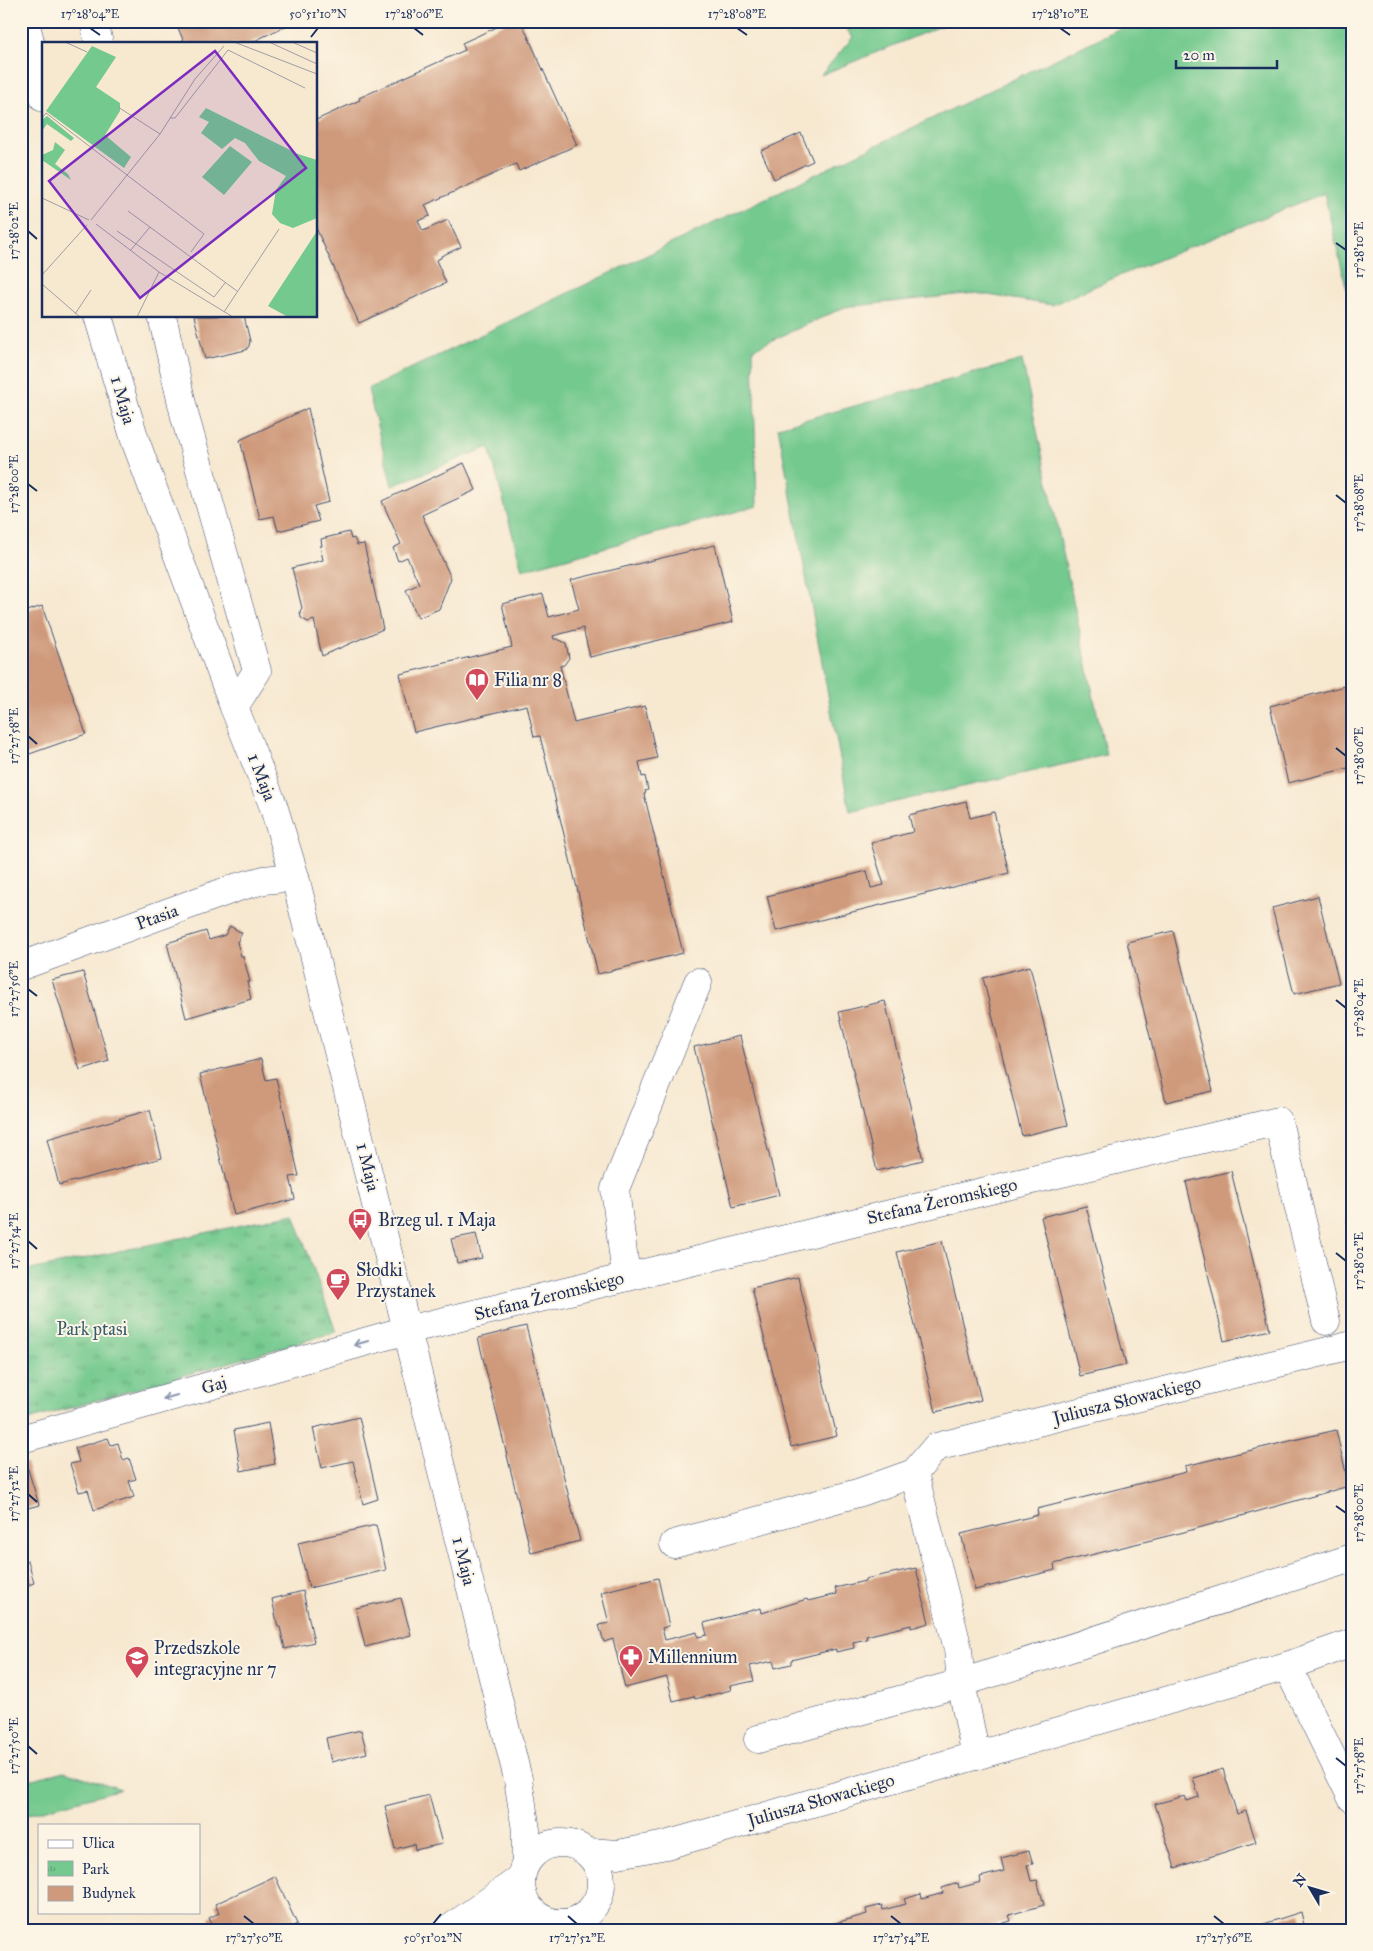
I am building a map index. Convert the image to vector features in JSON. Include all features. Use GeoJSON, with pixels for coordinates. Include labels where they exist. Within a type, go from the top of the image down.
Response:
{"type":"FeatureCollection","features":[{"type":"Feature","properties":{"kind":"street"},"geometry":{"type":"LineString","coordinates":[[25,21],[42,90]]}},
{"type":"Feature","properties":{"kind":"street"},"geometry":{"type":"LineString","coordinates":[[94,21],[99,42]]}},
{"type":"Feature","properties":{"kind":"street","name":"1 Maja"},"geometry":{"type":"LineString","coordinates":[[99,318],[135,440],[234,707],[273,805],[295,877],[518,1779],[526,1830],[523,1871]]}},
{"type":"Feature","properties":{"kind":"street"},"geometry":{"type":"LineString","coordinates":[[162,318],[185,418],[257,671],[234,707]]}},
{"type":"Feature","properties":{"kind":"street","name":"Ptasia"},"geometry":{"type":"LineString","coordinates":[[21,966],[238,887],[264,880],[295,877]]}},
{"type":"Feature","properties":{"kind":"street"},"geometry":{"type":"LineString","coordinates":[[626,1277],[615,1188],[698,982]]}},
{"type":"Feature","properties":{"kind":"street","name":"Stefana Żeromskiego"},"geometry":{"type":"LineString","coordinates":[[407,1330],[1278,1121],[1326,1322]]}},
{"type":"Feature","properties":{"kind":"street","name":"Gaj"},"geometry":{"type":"LineString","coordinates":[[21,1439],[407,1330]]}},
{"type":"Feature","properties":{"kind":"street","name":"Juliusza Słowackiego"},"geometry":{"type":"LineString","coordinates":[[914,1473],[936,1447],[1352,1345]]}},
{"type":"Feature","properties":{"kind":"street"},"geometry":{"type":"LineString","coordinates":[[674,1544],[860,1492],[914,1473],[958,1649],[961,1682],[976,1756]]}},
{"type":"Feature","properties":{"kind":"street"},"geometry":{"type":"LineString","coordinates":[[758,1739],[961,1682],[1352,1558]]}},
{"type":"Feature","properties":{"kind":"street","name":"Juliusza Słowackiego"},"geometry":{"type":"LineString","coordinates":[[578,1847],[618,1854],[666,1845],[1287,1666],[1352,1643]]}},
{"type":"Feature","properties":{"kind":"street"},"geometry":{"type":"LineString","coordinates":[[1287,1666],[1352,1798]]}},
{"type":"Feature","properties":{"kind":"street","name":"1 Maja"},"geometry":{"type":"LineString","coordinates":[[518,1779],[548,1830],[578,1847]]}},
{"type":"Feature","properties":{"kind":"street"},"geometry":{"type":"LineString","coordinates":[[448,1930],[523,1871],[538,1850],[546,1845],[556,1842],[578,1847],[595,1861],[599,1871],[601,1888],[599,1896],[590,1911],[573,1925],[539,1920],[492,1918],[454,1930]]}},
{"type":"Feature","properties":{"kind":"street","name":"Juliusza Słowackiego"},"geometry":{"type":"LineString","coordinates":[[601,1888],[623,1869],[666,1845]]}},
{"type":"Feature","properties":{"kind":"street"},"geometry":{"type":"LineString","coordinates":[[523,1871],[523,1897],[539,1920]]}},
{"type":"Feature","properties":{"kind":"green space"},"geometry":{"type":"Polygon","coordinates":[[[839,21],[953,21],[821,75],[853,37],[839,21]]]}},
{"type":"Feature","properties":{"kind":"green space"},"geometry":{"type":"Polygon","coordinates":[[[1135,21],[1352,21],[1352,311],[1324,193],[1052,305],[975,293],[845,307],[753,349],[757,506],[522,570],[489,447],[392,486],[368,389],[1135,21]]]}},
{"type":"Feature","properties":{"kind":"green space"},"geometry":{"type":"Polygon","coordinates":[[[1022,360],[1106,755],[850,812],[778,427],[1022,360]]]}},
{"type":"Feature","properties":{"kind":"green space","name":"Park ptasi"},"geometry":{"type":"Polygon","coordinates":[[[294,1214],[336,1332],[21,1422],[21,1272],[294,1214]]]}},
{"type":"Feature","properties":{"kind":"green space"},"geometry":{"type":"Polygon","coordinates":[[[64,1771],[121,1789],[21,1816],[21,1782],[64,1771]]]}},
{"type":"Feature","properties":{"kind":"building"},"geometry":{"type":"Polygon","coordinates":[[[175,21],[296,21],[252,42],[184,42],[175,21]]]}},
{"type":"Feature","properties":{"kind":"building"},"geometry":{"type":"Polygon","coordinates":[[[510,21],[521,21],[577,145],[519,171],[516,164],[425,205],[430,216],[418,221],[423,231],[448,220],[461,247],[436,260],[446,283],[359,323],[318,232],[318,119],[360,100],[359,98],[465,50],[462,43],[510,21]]]}},
{"type":"Feature","properties":{"kind":"building"},"geometry":{"type":"Polygon","coordinates":[[[801,133],[813,161],[774,179],[761,151],[801,133]]]}},
{"type":"Feature","properties":{"kind":"building"},"geometry":{"type":"Polygon","coordinates":[[[195,318],[244,318],[250,341],[246,350],[205,359],[195,318]]]}},
{"type":"Feature","properties":{"kind":"building"},"geometry":{"type":"Polygon","coordinates":[[[308,408],[329,502],[314,506],[319,521],[278,531],[274,516],[260,519],[240,440],[308,408]]]}},
{"type":"Feature","properties":{"kind":"building"},"geometry":{"type":"Polygon","coordinates":[[[464,463],[476,490],[422,515],[451,578],[439,609],[418,618],[406,590],[419,584],[407,557],[398,561],[393,548],[401,544],[382,501],[464,463]]]}},
{"type":"Feature","properties":{"kind":"building"},"geometry":{"type":"Polygon","coordinates":[[[349,532],[351,539],[354,538],[357,545],[364,544],[383,629],[322,656],[314,620],[308,622],[301,618],[300,611],[302,608],[292,568],[323,560],[320,546],[322,546],[321,539],[349,532]]]}},
{"type":"Feature","properties":{"kind":"building"},"geometry":{"type":"Polygon","coordinates":[[[715,545],[733,622],[590,657],[583,628],[553,636],[554,639],[566,643],[569,658],[564,665],[560,666],[574,723],[645,706],[657,758],[639,762],[642,777],[645,776],[648,790],[644,794],[683,953],[598,974],[540,736],[534,737],[527,705],[414,732],[400,674],[512,647],[502,604],[543,594],[549,617],[579,609],[571,580],[715,545]]]}},
{"type":"Feature","properties":{"kind":"building"},"geometry":{"type":"Polygon","coordinates":[[[42,606],[86,734],[21,757],[21,613],[42,606]]]}},
{"type":"Feature","properties":{"kind":"building"},"geometry":{"type":"Polygon","coordinates":[[[1352,684],[1352,767],[1288,783],[1270,706],[1352,684]]]}},
{"type":"Feature","properties":{"kind":"building"},"geometry":{"type":"Polygon","coordinates":[[[966,801],[970,818],[994,812],[1009,873],[776,931],[767,896],[867,871],[871,888],[884,885],[871,843],[913,832],[909,815],[966,801]]]}},
{"type":"Feature","properties":{"kind":"building"},"geometry":{"type":"Polygon","coordinates":[[[1318,896],[1339,983],[1294,994],[1272,908],[1318,896]]]}},
{"type":"Feature","properties":{"kind":"building"},"geometry":{"type":"Polygon","coordinates":[[[230,926],[242,933],[237,942],[250,982],[247,982],[251,999],[186,1018],[167,943],[206,931],[209,940],[225,935],[230,926]]]}},
{"type":"Feature","properties":{"kind":"building"},"geometry":{"type":"Polygon","coordinates":[[[1173,931],[1213,1091],[1166,1102],[1127,942],[1173,931]]]}},
{"type":"Feature","properties":{"kind":"building"},"geometry":{"type":"Polygon","coordinates":[[[1030,966],[1068,1125],[1022,1136],[983,978],[1030,966]]]}},
{"type":"Feature","properties":{"kind":"building"},"geometry":{"type":"Polygon","coordinates":[[[83,972],[109,1061],[80,1070],[52,980],[83,972]]]}},
{"type":"Feature","properties":{"kind":"building"},"geometry":{"type":"Polygon","coordinates":[[[885,1001],[923,1160],[877,1171],[839,1012],[885,1001]]]}},
{"type":"Feature","properties":{"kind":"building"},"geometry":{"type":"Polygon","coordinates":[[[740,1036],[779,1195],[733,1207],[694,1047],[740,1036]]]}},
{"type":"Feature","properties":{"kind":"building"},"geometry":{"type":"Polygon","coordinates":[[[261,1059],[266,1080],[276,1078],[299,1176],[290,1177],[295,1199],[234,1215],[200,1074],[261,1059]]]}},
{"type":"Feature","properties":{"kind":"building"},"geometry":{"type":"Polygon","coordinates":[[[150,1110],[162,1158],[59,1185],[47,1139],[150,1110]]]}},
{"type":"Feature","properties":{"kind":"building"},"geometry":{"type":"Polygon","coordinates":[[[1231,1171],[1270,1330],[1224,1341],[1186,1182],[1231,1171]]]}},
{"type":"Feature","properties":{"kind":"building"},"geometry":{"type":"Polygon","coordinates":[[[1086,1206],[1126,1365],[1080,1376],[1041,1217],[1086,1206]]]}},
{"type":"Feature","properties":{"kind":"building"},"geometry":{"type":"Polygon","coordinates":[[[1352,1219],[1352,1236],[1351,1236],[1347,1220],[1352,1219]]]}},
{"type":"Feature","properties":{"kind":"building"},"geometry":{"type":"Polygon","coordinates":[[[476,1234],[482,1258],[457,1263],[451,1239],[476,1234]]]}},
{"type":"Feature","properties":{"kind":"building"},"geometry":{"type":"Polygon","coordinates":[[[942,1241],[981,1400],[936,1412],[897,1252],[942,1241]]]}},
{"type":"Feature","properties":{"kind":"building"},"geometry":{"type":"Polygon","coordinates":[[[798,1277],[837,1436],[791,1447],[752,1288],[798,1277]]]}},
{"type":"Feature","properties":{"kind":"building"},"geometry":{"type":"Polygon","coordinates":[[[526,1326],[580,1541],[531,1553],[478,1338],[526,1326]]]}},
{"type":"Feature","properties":{"kind":"building"},"geometry":{"type":"Polygon","coordinates":[[[359,1417],[378,1499],[363,1504],[353,1461],[322,1468],[313,1428],[359,1417]]]}},
{"type":"Feature","properties":{"kind":"building"},"geometry":{"type":"Polygon","coordinates":[[[268,1423],[275,1464],[241,1471],[234,1430],[268,1423]]]}},
{"type":"Feature","properties":{"kind":"building"},"geometry":{"type":"Polygon","coordinates":[[[1336,1430],[1349,1486],[1184,1532],[1054,1564],[1055,1570],[975,1590],[961,1534],[1038,1515],[1037,1509],[1186,1472],[1185,1466],[1336,1430]]]}},
{"type":"Feature","properties":{"kind":"building"},"geometry":{"type":"Polygon","coordinates":[[[108,1438],[111,1445],[118,1443],[123,1460],[129,1458],[136,1479],[129,1481],[134,1497],[94,1510],[88,1490],[79,1492],[70,1464],[79,1462],[75,1448],[108,1438]]]}},
{"type":"Feature","properties":{"kind":"building"},"geometry":{"type":"Polygon","coordinates":[[[26,1463],[39,1505],[21,1510],[21,1464],[26,1463]]]}},
{"type":"Feature","properties":{"kind":"building"},"geometry":{"type":"Polygon","coordinates":[[[376,1525],[386,1570],[309,1588],[298,1543],[376,1525]]]}},
{"type":"Feature","properties":{"kind":"building"},"geometry":{"type":"Polygon","coordinates":[[[28,1561],[34,1583],[21,1587],[21,1563],[28,1561]]]}},
{"type":"Feature","properties":{"kind":"building"},"geometry":{"type":"Polygon","coordinates":[[[916,1568],[929,1623],[911,1628],[911,1625],[866,1636],[867,1639],[853,1642],[854,1648],[836,1652],[836,1649],[791,1660],[791,1664],[775,1668],[773,1661],[750,1666],[754,1681],[730,1686],[731,1690],[695,1699],[694,1696],[673,1701],[667,1677],[625,1688],[613,1639],[604,1642],[599,1625],[609,1623],[601,1592],[658,1578],[669,1626],[662,1628],[665,1640],[697,1632],[698,1637],[707,1635],[704,1623],[761,1608],[762,1613],[807,1599],[808,1601],[837,1594],[835,1588],[865,1581],[865,1579],[916,1568]]]}},
{"type":"Feature","properties":{"kind":"building"},"geometry":{"type":"Polygon","coordinates":[[[303,1591],[314,1642],[285,1649],[272,1599],[303,1591]]]}},
{"type":"Feature","properties":{"kind":"building"},"geometry":{"type":"Polygon","coordinates":[[[401,1598],[411,1635],[365,1647],[356,1608],[401,1598]]]}},
{"type":"Feature","properties":{"kind":"building"},"geometry":{"type":"Polygon","coordinates":[[[361,1730],[367,1753],[331,1762],[326,1738],[361,1730]]]}},
{"type":"Feature","properties":{"kind":"building"},"geometry":{"type":"Polygon","coordinates":[[[1223,1769],[1237,1814],[1246,1811],[1256,1842],[1175,1868],[1155,1804],[1185,1796],[1187,1801],[1199,1797],[1193,1778],[1223,1769]]]}},
{"type":"Feature","properties":{"kind":"building"},"geometry":{"type":"Polygon","coordinates":[[[429,1795],[442,1844],[415,1850],[414,1844],[395,1849],[385,1806],[429,1795]]]}},
{"type":"Feature","properties":{"kind":"building"},"geometry":{"type":"Polygon","coordinates":[[[1029,1851],[1033,1864],[1027,1865],[1031,1881],[1037,1880],[1044,1905],[1009,1915],[1011,1921],[979,1930],[834,1930],[832,1924],[867,1914],[866,1909],[882,1905],[883,1910],[906,1904],[904,1899],[921,1894],[922,1899],[943,1893],[942,1888],[958,1883],[959,1888],[981,1882],[980,1877],[1004,1871],[1001,1858],[1029,1851]]]}},
{"type":"Feature","properties":{"kind":"building"},"geometry":{"type":"Polygon","coordinates":[[[275,1876],[297,1924],[285,1930],[215,1930],[209,1918],[219,1913],[215,1904],[275,1876]]]}},
{"type":"Feature","properties":{"kind":"building"},"geometry":{"type":"Polygon","coordinates":[[[1301,1912],[1304,1925],[1288,1930],[1245,1930],[1301,1912]]]}},
{"type":"Feature","properties":{"kind":"building"},"geometry":{"type":"Polygon","coordinates":[[[817,1923],[819,1930],[796,1930],[796,1929],[817,1923]]]}},
{"type":"Feature","properties":{"kind":"place","name":"Filia nr 8"},"geometry":{"type":"Point","coordinates":[477,701]}},
{"type":"Feature","properties":{"kind":"place","name":"Brzeg ul. 1 Maja"},"geometry":{"type":"Point","coordinates":[360,1241]}},
{"type":"Feature","properties":{"kind":"place","name":"Słodki Przystanek"},"geometry":{"type":"Point","coordinates":[338,1301]}},
{"type":"Feature","properties":{"kind":"place","name":"Millennium"},"geometry":{"type":"Point","coordinates":[631,1678]}},
{"type":"Feature","properties":{"kind":"place","name":"Przedszkole integracyjne nr 7"},"geometry":{"type":"Point","coordinates":[137,1679]}}]}
